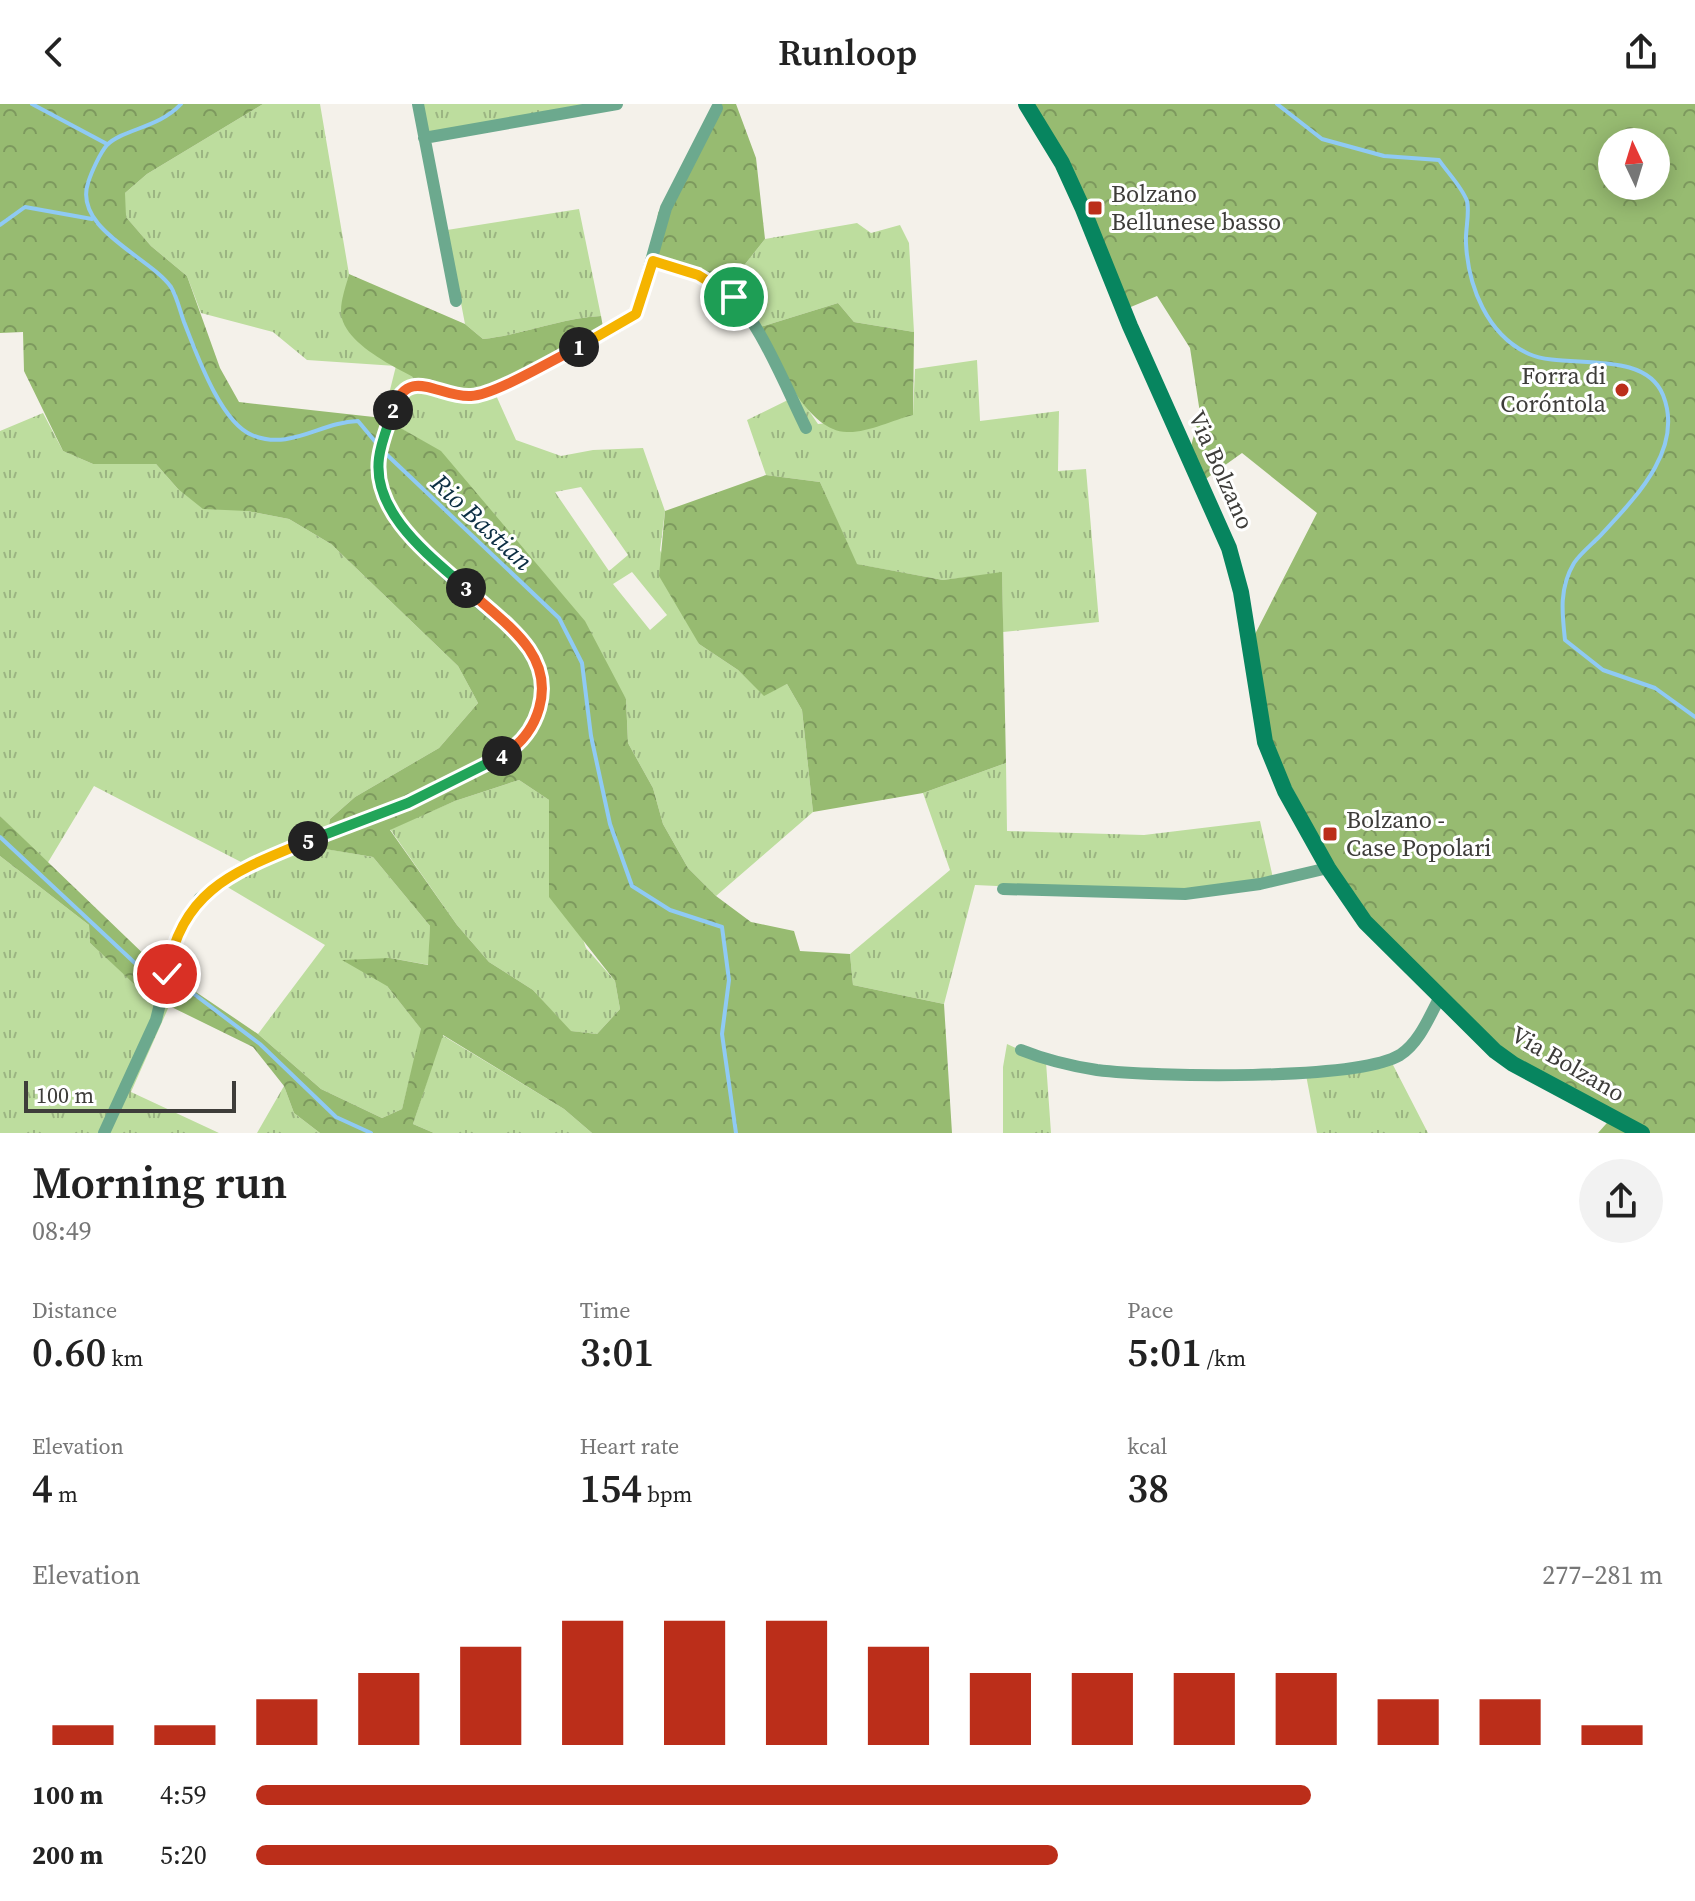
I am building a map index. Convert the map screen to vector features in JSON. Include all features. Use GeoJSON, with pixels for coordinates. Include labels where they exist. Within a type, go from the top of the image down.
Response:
{"type":"FeatureCollection","features":[{"type":"Feature","properties":{"kind":"street"},"geometry":{"type":"LineString","coordinates":[[418,104],[456,301]]}},
{"type":"Feature","properties":{"kind":"street"},"geometry":{"type":"LineString","coordinates":[[424,138],[617,104]]}},
{"type":"Feature","properties":{"kind":"street","name":"Via Bolzano"},"geometry":{"type":"LineString","coordinates":[[1026,104],[1067,174],[1130,326],[1221,526],[1241,592],[1270,758],[1328,868],[1377,937],[1513,1064],[1642,1133]]}},
{"type":"Feature","properties":{"kind":"street"},"geometry":{"type":"LineString","coordinates":[[104,1133],[140,1062],[163,998],[171,952],[187,916],[215,886],[258,861],[408,803],[505,755],[527,736],[535,722],[542,697],[534,657],[520,638],[404,528],[381,485],[379,457],[385,435],[397,396],[404,389],[423,386],[459,396],[484,394],[627,322],[641,305],[666,208],[719,105]]}},
{"type":"Feature","properties":{"kind":"street"},"geometry":{"type":"LineString","coordinates":[[653,261],[698,275],[734,297],[748,316],[806,428]]}},
{"type":"Feature","properties":{"kind":"street"},"geometry":{"type":"LineString","coordinates":[[1003,889],[1185,894],[1260,884],[1328,868]]}},
{"type":"Feature","properties":{"kind":"street"},"geometry":{"type":"LineString","coordinates":[[1021,1050],[1067,1065],[1136,1073],[1298,1072],[1348,1068],[1399,1055],[1416,1039],[1441,995]]}},
{"type":"Feature","properties":{"kind":"green space"},"geometry":{"type":"Polygon","coordinates":[[[0,104],[263,104],[147,174],[125,193],[126,217],[151,246],[187,276],[220,368],[239,402],[383,418],[441,451],[585,621],[626,699],[628,743],[653,788],[663,824],[688,868],[716,896],[751,922],[794,931],[800,951],[850,954],[853,985],[944,1004],[952,1133],[592,1133],[564,1109],[443,1035],[413,1124],[434,1133],[320,1133],[294,1113],[284,1086],[253,1047],[145,994],[90,943],[89,925],[0,856],[0,816],[153,963],[258,1034],[321,1089],[382,1118],[402,1109],[421,1029],[387,986],[342,960],[390,958],[428,965],[430,926],[373,857],[325,849],[330,819],[355,797],[439,748],[478,703],[458,666],[331,544],[289,519],[247,511],[203,509],[178,489],[156,464],[93,464],[63,451],[24,371],[23,332],[0,333],[0,104]],[[519,780],[455,801],[390,830],[457,925],[489,962],[533,990],[571,1031],[597,1034],[620,1009],[615,981],[549,897],[549,800],[519,780]]]}},
{"type":"Feature","properties":{"kind":"green space"},"geometry":{"type":"Polygon","coordinates":[[[263,104],[320,104],[349,274],[341,312],[495,393],[516,440],[561,456],[593,450],[643,448],[665,511],[660,550],[699,644],[738,670],[764,695],[787,684],[802,710],[813,812],[716,896],[688,868],[663,824],[653,788],[628,743],[626,699],[441,452],[383,418],[396,366],[307,360],[273,332],[201,313],[187,276],[151,246],[125,216],[125,193],[147,174],[263,104]],[[581,487],[555,492],[609,571],[628,555],[581,487]],[[632,572],[613,584],[650,630],[667,615],[632,572]]]}},
{"type":"Feature","properties":{"kind":"green space"},"geometry":{"type":"Polygon","coordinates":[[[414,104],[619,104],[421,141],[414,104]]]}},
{"type":"Feature","properties":{"kind":"green space"},"geometry":{"type":"Polygon","coordinates":[[[716,104],[736,104],[756,158],[765,239],[723,292],[652,265],[658,213],[716,104]]]}},
{"type":"Feature","properties":{"kind":"green space"},"geometry":{"type":"Polygon","coordinates":[[[1034,104],[1695,104],[1695,1133],[1598,1133],[1614,1115],[1515,1059],[1404,956],[1360,909],[1333,866],[1275,755],[1252,640],[1317,513],[1242,453],[1200,483],[1188,457],[1200,413],[1190,348],[1157,296],[1126,309],[1034,104]]]}},
{"type":"Feature","properties":{"kind":"green space"},"geometry":{"type":"Polygon","coordinates":[[[579,209],[601,316],[483,339],[465,324],[447,230],[579,209]]]}},
{"type":"Feature","properties":{"kind":"green space"},"geometry":{"type":"Polygon","coordinates":[[[857,223],[871,233],[900,225],[909,243],[914,332],[854,322],[838,303],[760,327],[748,302],[723,292],[765,239],[857,223]]]}},
{"type":"Feature","properties":{"kind":"green space"},"geometry":{"type":"Polygon","coordinates":[[[349,274],[465,324],[483,339],[601,316],[605,338],[455,398],[386,362],[354,339],[341,311],[349,274]]]}},
{"type":"Feature","properties":{"kind":"green space"},"geometry":{"type":"Polygon","coordinates":[[[838,303],[854,322],[914,332],[913,415],[847,432],[832,429],[818,420],[794,392],[760,327],[838,303]]]}},
{"type":"Feature","properties":{"kind":"green space"},"geometry":{"type":"Polygon","coordinates":[[[977,360],[980,421],[1059,411],[1058,471],[1086,469],[1099,622],[1003,632],[1002,573],[943,580],[856,564],[820,482],[766,475],[747,420],[798,395],[818,424],[913,415],[915,369],[977,360]]]}},
{"type":"Feature","properties":{"kind":"green space"},"geometry":{"type":"Polygon","coordinates":[[[43,413],[63,451],[93,464],[156,464],[178,489],[247,511],[289,519],[331,544],[458,666],[478,703],[439,748],[355,797],[330,819],[326,849],[373,857],[430,926],[429,965],[390,958],[387,986],[422,1030],[402,1109],[382,1118],[321,1089],[258,1034],[325,945],[224,885],[241,862],[94,786],[47,864],[0,816],[0,431],[43,413]]]}},
{"type":"Feature","properties":{"kind":"green space"},"geometry":{"type":"Polygon","coordinates":[[[766,475],[820,482],[857,564],[943,580],[1002,572],[1006,763],[923,793],[813,812],[802,710],[787,684],[764,696],[738,670],[699,644],[659,576],[665,511],[766,475]]]}},
{"type":"Feature","properties":{"kind":"green space"},"geometry":{"type":"Polygon","coordinates":[[[1006,763],[1007,831],[1144,835],[1260,821],[1273,878],[1162,890],[975,885],[944,1004],[853,985],[850,954],[950,870],[923,793],[1006,763]]]}},
{"type":"Feature","properties":{"kind":"green space"},"geometry":{"type":"Polygon","coordinates":[[[519,780],[549,800],[550,844],[586,948],[615,981],[620,1009],[597,1034],[570,1031],[533,990],[489,962],[457,925],[390,829],[455,801],[519,780]]]}},
{"type":"Feature","properties":{"kind":"green space"},"geometry":{"type":"Polygon","coordinates":[[[0,856],[89,925],[90,943],[145,993],[170,1004],[131,1092],[219,1133],[0,1133],[0,856]]]}},
{"type":"Feature","properties":{"kind":"green space"},"geometry":{"type":"Polygon","coordinates":[[[442,1035],[564,1109],[592,1133],[434,1133],[413,1124],[442,1035]]]}},
{"type":"Feature","properties":{"kind":"green space"},"geometry":{"type":"Polygon","coordinates":[[[1007,1044],[1046,1062],[1051,1133],[1003,1133],[1003,1067],[1007,1044]]]}},
{"type":"Feature","properties":{"kind":"green space"},"geometry":{"type":"Polygon","coordinates":[[[1392,1063],[1428,1133],[1317,1133],[1306,1075],[1392,1063]]]}},
{"type":"Feature","properties":{"kind":"green space"},"geometry":{"type":"Polygon","coordinates":[[[284,1086],[294,1113],[320,1133],[257,1133],[284,1086]]]}},
{"type":"Feature","properties":{"kind":"waterway"},"geometry":{"type":"LineString","coordinates":[[32,104],[107,144]]}},
{"type":"Feature","properties":{"kind":"waterway","name":"Rio Bastian"},"geometry":{"type":"LineString","coordinates":[[181,104],[162,118],[107,145],[88,183],[86,199],[92,214],[116,241],[171,287],[210,385],[240,428],[252,435],[280,440],[358,421],[378,445]]}},
{"type":"Feature","properties":{"kind":"waterway"},"geometry":{"type":"LineString","coordinates":[[1277,104],[1322,139],[1384,156],[1439,160],[1467,201],[1468,259],[1482,308],[1514,346],[1544,358],[1621,366],[1639,371],[1653,380],[1663,395],[1668,415],[1667,435],[1661,454],[1640,490],[1582,553],[1569,572],[1564,591],[1565,640],[1603,670],[1655,688],[1695,717]]}},
{"type":"Feature","properties":{"kind":"waterway"},"geometry":{"type":"LineString","coordinates":[[0,225],[25,207],[92,219]]}},
{"type":"Feature","properties":{"kind":"waterway","name":"Rio Bastian"},"geometry":{"type":"LineString","coordinates":[[384,452],[559,618],[582,663],[591,736],[610,824],[632,886],[670,910],[722,927],[729,980],[722,1034],[736,1133]]}},
{"type":"Feature","properties":{"kind":"waterway"},"geometry":{"type":"LineString","coordinates":[[0,837],[152,979],[190,991],[260,1044],[336,1117],[371,1133]]}},
{"type":"Feature","properties":{"kind":"place","name":"Bolzano Bellunese basso"},"geometry":{"type":"Point","coordinates":[1095,208]}},
{"type":"Feature","properties":{"kind":"place","name":"Forra di Coróntola"},"geometry":{"type":"Point","coordinates":[1622,390]}},
{"type":"Feature","properties":{"kind":"place","name":"Bolzano - Case Popolari"},"geometry":{"type":"Point","coordinates":[1330,834]}},
{"type":"Feature","properties":{"kind":"route"},"geometry":{"type":"LineString","coordinates":[[167,974],[171,952],[187,916],[200,898],[215,886],[258,861],[408,803],[505,755],[527,736],[535,722],[542,697],[541,682],[539,669],[527,645],[417,544],[386,498],[378,471],[379,457],[400,392],[409,387],[423,386],[459,396],[484,394],[613,330],[636,314],[653,261],[712,281],[734,297]]}}]}
